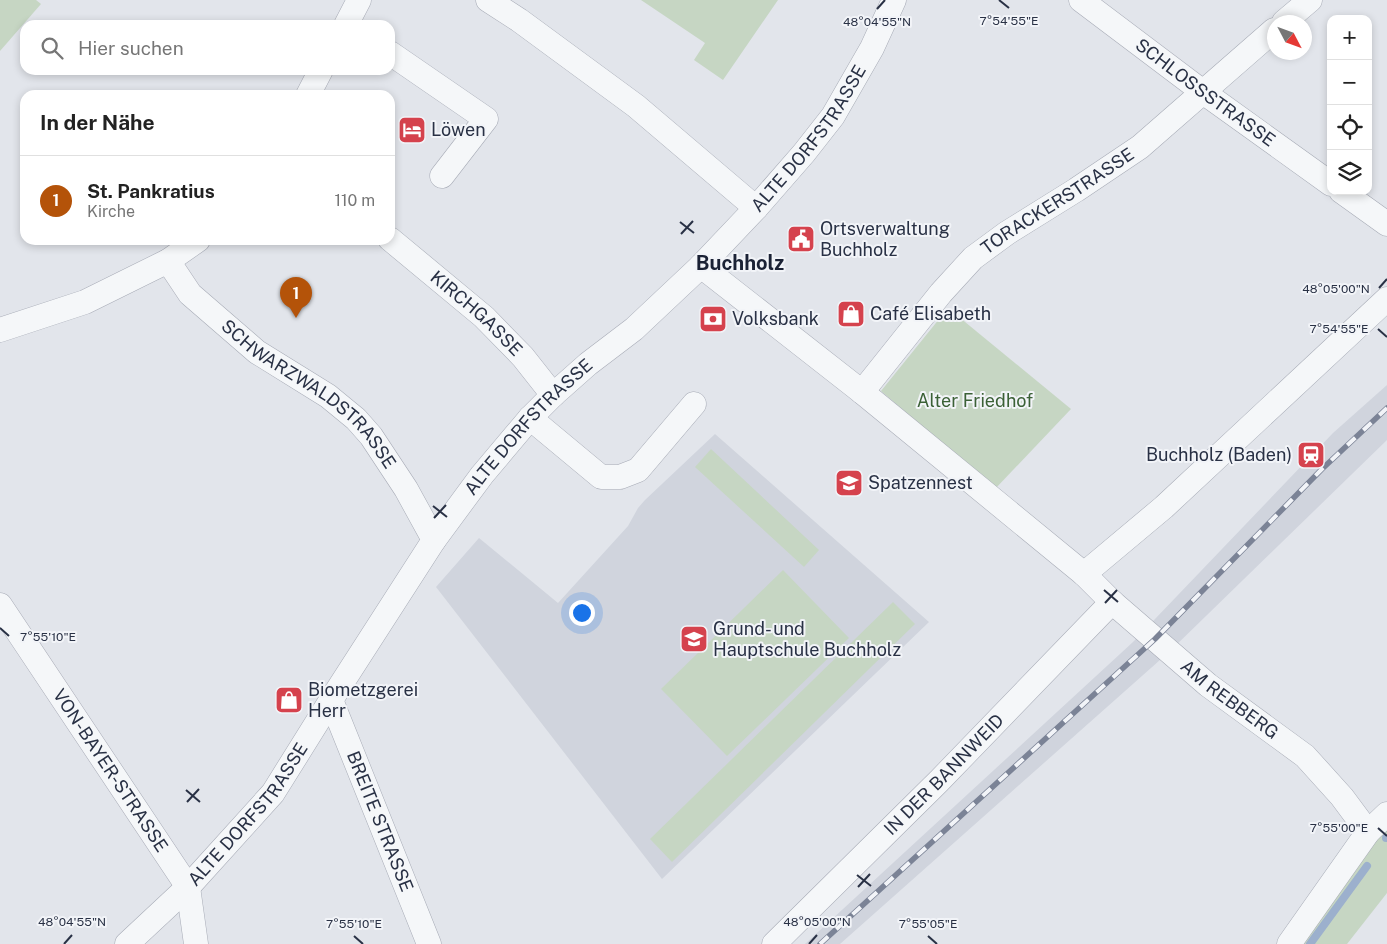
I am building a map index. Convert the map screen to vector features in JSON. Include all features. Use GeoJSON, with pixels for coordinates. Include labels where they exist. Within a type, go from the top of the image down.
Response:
{"type":"FeatureCollection","features":[{"type":"Feature","properties":{"kind":"street"},"geometry":{"type":"LineString","coordinates":[[349,20],[359,0]]}},
{"type":"Feature","properties":{"kind":"street"},"geometry":{"type":"LineString","coordinates":[[488,0],[519,20],[636,106],[756,208]]}},
{"type":"Feature","properties":{"kind":"street","name":"ALTE DORFSTRASSE"},"geometry":{"type":"LineString","coordinates":[[127,944],[188,887],[273,793],[434,540],[482,475],[530,418],[588,364],[634,329],[701,266],[756,208],[833,116],[872,48],[894,0]]}},
{"type":"Feature","properties":{"kind":"street","name":"SCHLOSSSTRASSE"},"geometry":{"type":"LineString","coordinates":[[1081,0],[1203,92],[1327,181]]}},
{"type":"Feature","properties":{"kind":"street"},"geometry":{"type":"LineString","coordinates":[[1292,15],[1310,0]]}},
{"type":"Feature","properties":{"kind":"street","name":"TORACKERSTRASSE"},"geometry":{"type":"LineString","coordinates":[[862,392],[940,293],[973,258],[1007,233],[1140,147],[1267,36]]}},
{"type":"Feature","properties":{"kind":"street"},"geometry":{"type":"LineString","coordinates":[[395,56],[486,119],[442,176]]}},
{"type":"Feature","properties":{"kind":"street"},"geometry":{"type":"LineString","coordinates":[[311,90],[318,75]]}},
{"type":"Feature","properties":{"kind":"street"},"geometry":{"type":"LineString","coordinates":[[1347,195],[1387,224]]}},
{"type":"Feature","properties":{"kind":"street","name":"KIRCHGASSE"},"geometry":{"type":"LineString","coordinates":[[395,243],[484,317],[524,357],[553,395]]}},
{"type":"Feature","properties":{"kind":"street"},"geometry":{"type":"LineString","coordinates":[[0,330],[86,302],[168,261],[191,245]]}},
{"type":"Feature","properties":{"kind":"street","name":"SCHWARZWALDSTRASSE"},"geometry":{"type":"LineString","coordinates":[[168,261],[190,294],[257,352],[328,396],[356,419],[371,436],[406,489],[434,540]]}},
{"type":"Feature","properties":{"kind":"street","name":"AM REBBERG"},"geometry":{"type":"LineString","coordinates":[[701,266],[862,392],[1084,574],[1112,602],[1208,685],[1305,756],[1342,797],[1368,832]]}},
{"type":"Feature","properties":{"kind":"street"},"geometry":{"type":"LineString","coordinates":[[1084,574],[1164,508],[1387,299]]}},
{"type":"Feature","properties":{"kind":"street"},"geometry":{"type":"LineString","coordinates":[[530,418],[602,477],[620,477],[638,470],[694,404]]}},
{"type":"Feature","properties":{"kind":"street","name":"IN DER BANNWEID"},"geometry":{"type":"LineString","coordinates":[[774,944],[939,781],[1112,602]]}},
{"type":"Feature","properties":{"kind":"street","name":"VON-BAYER-STRASSE"},"geometry":{"type":"LineString","coordinates":[[0,605],[188,887],[196,944]]}},
{"type":"Feature","properties":{"kind":"street","name":"BREITE STRASSE"},"geometry":{"type":"LineString","coordinates":[[331,700],[429,944]]}},
{"type":"Feature","properties":{"kind":"street"},"geometry":{"type":"LineString","coordinates":[[1289,944],[1368,832],[1387,814]]}},
{"type":"Feature","properties":{"kind":"shaded area"},"geometry":{"type":"Polygon","coordinates":[[[1387,385],[1387,440],[1169,652],[840,944],[805,944],[1133,642],[1333,433],[1387,385]]]}},
{"type":"Feature","properties":{"kind":"shaded area","name":"Grund- und Hauptschule Buchholz"},"geometry":{"type":"Polygon","coordinates":[[[715,434],[929,622],[662,879],[436,587],[479,538],[558,603],[628,526],[645,500],[715,434]]]}},
{"type":"Feature","properties":{"kind":"green space"},"geometry":{"type":"Polygon","coordinates":[[[0,0],[36,0],[41,4],[27,20],[20,20],[20,28],[0,51],[0,0]]]}},
{"type":"Feature","properties":{"kind":"green space"},"geometry":{"type":"Polygon","coordinates":[[[641,0],[778,0],[723,80],[694,60],[705,43],[641,0]]]}},
{"type":"Feature","properties":{"kind":"green space","name":"Alter Friedhof"},"geometry":{"type":"Polygon","coordinates":[[[948,308],[1071,409],[995,489],[881,391],[948,308]]]}},
{"type":"Feature","properties":{"kind":"green space"},"geometry":{"type":"Polygon","coordinates":[[[711,449],[819,550],[804,567],[695,467],[711,449]]]}},
{"type":"Feature","properties":{"kind":"green space"},"geometry":{"type":"Polygon","coordinates":[[[783,570],[849,638],[727,756],[661,689],[783,570]]]}},
{"type":"Feature","properties":{"kind":"green space"},"geometry":{"type":"Polygon","coordinates":[[[893,602],[915,624],[672,862],[650,839],[893,602]]]}},
{"type":"Feature","properties":{"kind":"green space"},"geometry":{"type":"Polygon","coordinates":[[[1387,814],[1387,893],[1347,944],[1289,944],[1387,814]]]}},
{"type":"Feature","properties":{"kind":"waterway"},"geometry":{"type":"LineString","coordinates":[[1310,944],[1367,866]]}},
{"type":"Feature","properties":{"kind":"railway"},"geometry":{"type":"LineString","coordinates":[[820,944],[1155,639],[1322,469],[1387,408]]}},
{"type":"Feature","properties":{"kind":"place","name":"Löwen"},"geometry":{"type":"Point","coordinates":[412,130]}},
{"type":"Feature","properties":{"kind":"place","name":"Ortsverwaltung Buchholz"},"geometry":{"type":"Point","coordinates":[801,239]}},
{"type":"Feature","properties":{"kind":"place","name":"Café Elisabeth"},"geometry":{"type":"Point","coordinates":[851,314]}},
{"type":"Feature","properties":{"kind":"place","name":"St. Pankratius"},"geometry":{"type":"Point","coordinates":[296,318]}},
{"type":"Feature","properties":{"kind":"place","name":"Volksbank"},"geometry":{"type":"Point","coordinates":[713,319]}},
{"type":"Feature","properties":{"kind":"place","name":"Buchholz (Baden)"},"geometry":{"type":"Point","coordinates":[1311,455]}},
{"type":"Feature","properties":{"kind":"place","name":"Spatzennest"},"geometry":{"type":"Point","coordinates":[849,483]}},
{"type":"Feature","properties":{"kind":"place","name":"Grund- und Hauptschule Buchholz"},"geometry":{"type":"Point","coordinates":[694,639]}},
{"type":"Feature","properties":{"kind":"place","name":"Biometzgerei Herr"},"geometry":{"type":"Point","coordinates":[289,700]}},
{"type":"Feature","properties":{"kind":"district","name":"Buchholz"},"geometry":{"type":"Point","coordinates":[740,263]}}]}
